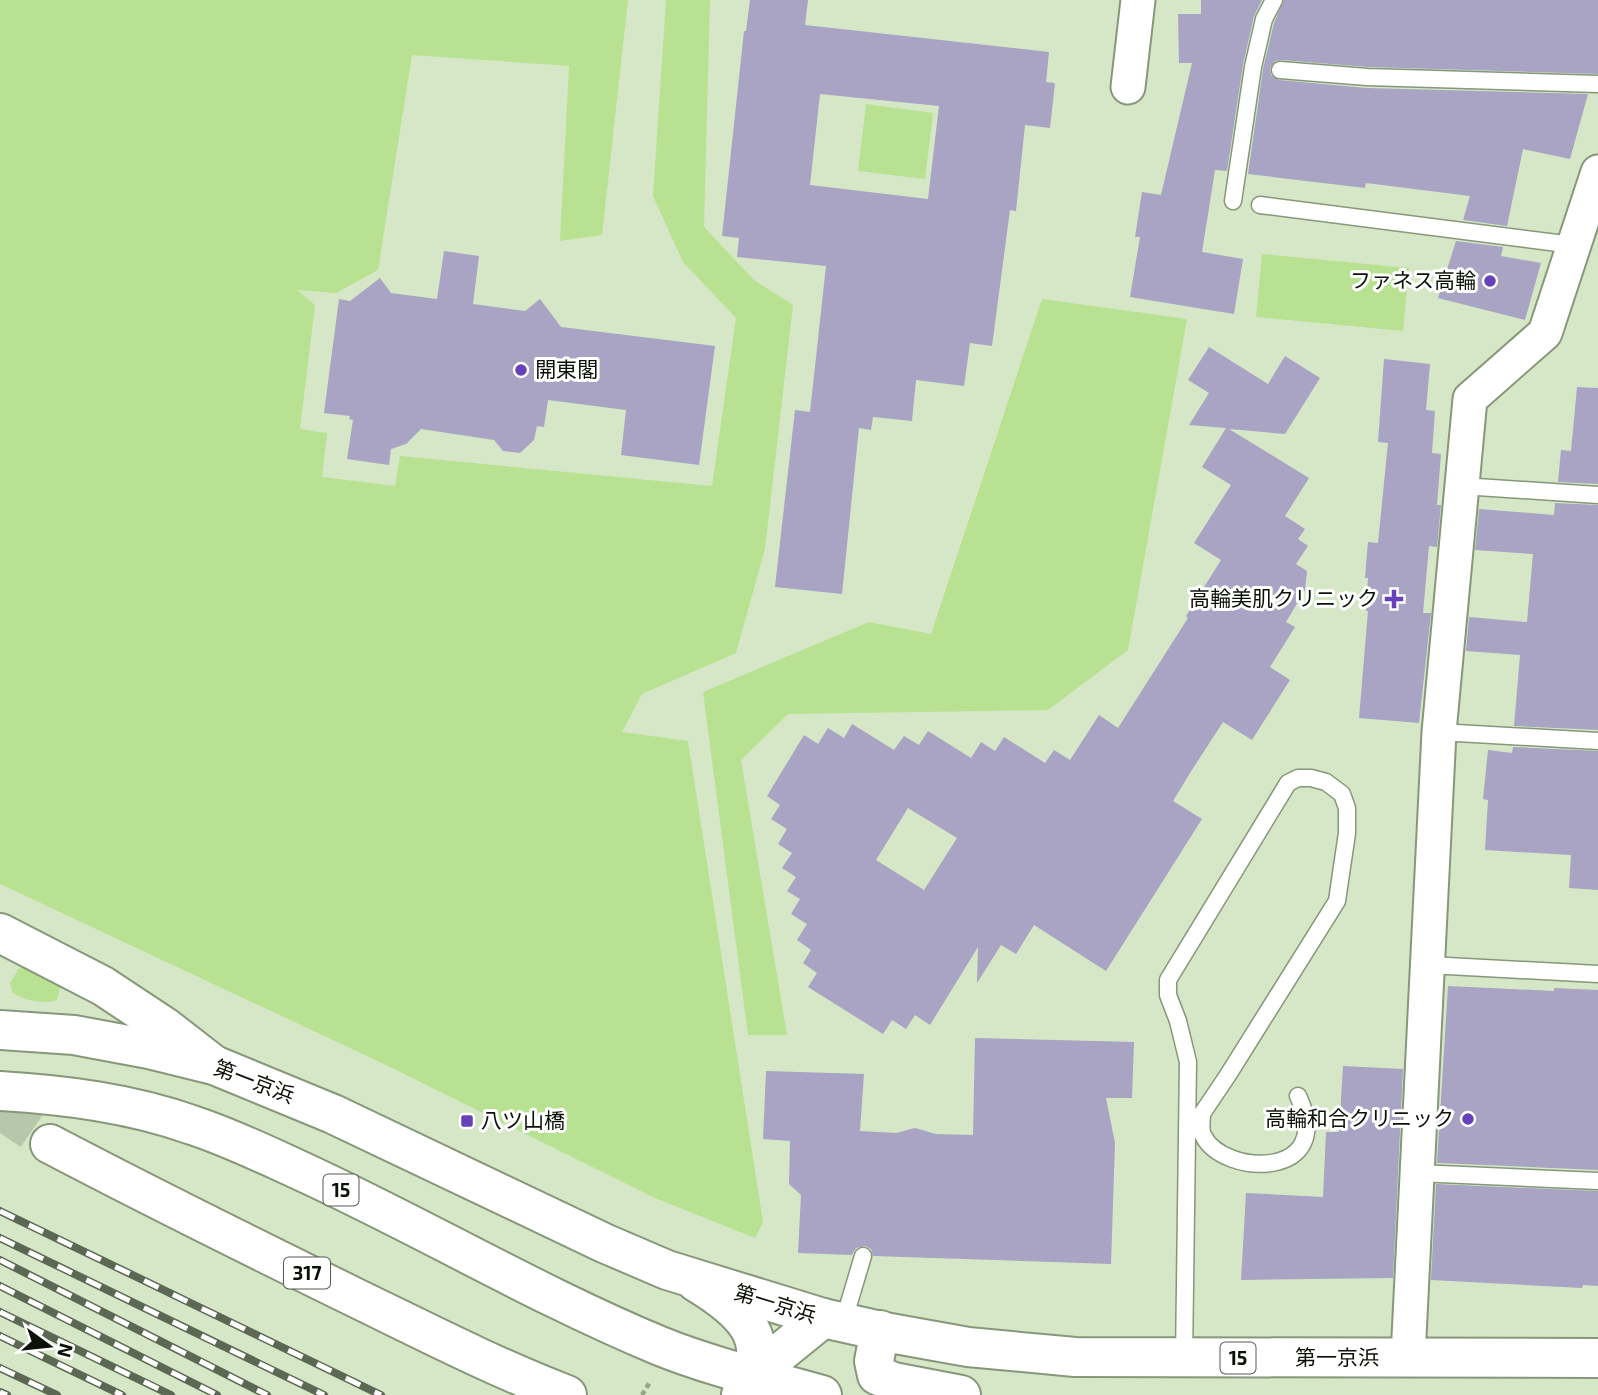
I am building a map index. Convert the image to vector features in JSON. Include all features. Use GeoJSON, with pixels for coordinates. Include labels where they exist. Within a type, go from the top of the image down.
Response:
{"type":"FeatureCollection","features":[{"type":"Feature","properties":{"kind":"main road"},"geometry":{"type":"LineString","coordinates":[[0,933],[103,986],[165,1027],[214,1065]]}},
{"type":"Feature","properties":{"kind":"main road","name":"第一京浜"},"geometry":{"type":"LineString","coordinates":[[0,1030],[74,1035],[214,1065],[333,1114],[604,1243],[689,1278],[833,1321],[880,1331],[968,1347],[1074,1357],[1598,1358]]}},
{"type":"Feature","properties":{"kind":"main road","name":"15"},"geometry":{"type":"LineString","coordinates":[[0,1091],[76,1097],[129,1107],[192,1124],[347,1192],[740,1388],[822,1395]]}},
{"type":"Feature","properties":{"kind":"main road","name":"317"},"geometry":{"type":"LineString","coordinates":[[50,1144],[170,1207],[383,1311],[526,1379],[567,1395]]}},
{"type":"Feature","properties":{"kind":"main road"},"geometry":{"type":"LineString","coordinates":[[689,1278],[723,1298],[752,1329],[757,1345],[757,1361],[740,1388]]}},
{"type":"Feature","properties":{"kind":"main road"},"geometry":{"type":"LineString","coordinates":[[740,1388],[833,1321]]}},
{"type":"Feature","properties":{"kind":"main road"},"geometry":{"type":"LineString","coordinates":[[880,1331],[874,1362],[877,1375],[894,1382],[961,1395]]}},
{"type":"Feature","properties":{"kind":"street"},"geometry":{"type":"LineString","coordinates":[[1128,88],[1138,0]]}},
{"type":"Feature","properties":{"kind":"street"},"geometry":{"type":"LineString","coordinates":[[1408,1357],[1439,732],[1470,399],[1545,333],[1597,176]]}},
{"type":"Feature","properties":{"kind":"lane"},"geometry":{"type":"LineString","coordinates":[[1233,201],[1253,67],[1264,19],[1273,0]]}},
{"type":"Feature","properties":{"kind":"lane"},"geometry":{"type":"LineString","coordinates":[[1280,70],[1367,77],[1598,84]]}},
{"type":"Feature","properties":{"kind":"lane"},"geometry":{"type":"LineString","coordinates":[[1260,205],[1573,245]]}},
{"type":"Feature","properties":{"kind":"lane"},"geometry":{"type":"LineString","coordinates":[[1462,486],[1598,495]]}},
{"type":"Feature","properties":{"kind":"lane"},"geometry":{"type":"LineString","coordinates":[[1439,732],[1598,741]]}},
{"type":"Feature","properties":{"kind":"lane"},"geometry":{"type":"LineString","coordinates":[[1184,1359],[1187,1136],[1188,1062],[1178,1021],[1168,995],[1168,980],[1288,783],[1298,778],[1326,782],[1342,794],[1347,808],[1347,833],[1337,901],[1187,1136]]}},
{"type":"Feature","properties":{"kind":"lane"},"geometry":{"type":"LineString","coordinates":[[1429,965],[1598,974]]}},
{"type":"Feature","properties":{"kind":"lane"},"geometry":{"type":"LineString","coordinates":[[1202,1111],[1201,1133],[1211,1147],[1226,1158],[1260,1163],[1279,1161],[1295,1156],[1307,1135],[1307,1122],[1298,1096]]}},
{"type":"Feature","properties":{"kind":"lane"},"geometry":{"type":"LineString","coordinates":[[1418,1173],[1598,1181]]}},
{"type":"Feature","properties":{"kind":"lane"},"geometry":{"type":"LineString","coordinates":[[833,1321],[863,1256]]}},
{"type":"Feature","properties":{"kind":"path"},"geometry":{"type":"LineString","coordinates":[[642,1395],[650,1382]]}},
{"type":"Feature","properties":{"kind":"green space"},"geometry":{"type":"Polygon","coordinates":[[[0,0],[628,0],[602,235],[560,241],[569,66],[412,55],[378,270],[336,293],[297,290],[315,305],[300,429],[327,433],[322,477],[395,486],[400,456],[712,486],[736,318],[683,262],[653,196],[666,0],[710,0],[704,227],[754,280],[793,305],[765,549],[736,653],[642,694],[622,732],[688,741],[763,1222],[755,1238],[655,1198],[384,1064],[0,884],[0,0]]]}},
{"type":"Feature","properties":{"kind":"green space"},"geometry":{"type":"Polygon","coordinates":[[[866,104],[933,113],[925,179],[858,171],[866,104]]]}},
{"type":"Feature","properties":{"kind":"green space"},"geometry":{"type":"Polygon","coordinates":[[[1262,254],[1409,268],[1403,331],[1256,317],[1262,254]]]}},
{"type":"Feature","properties":{"kind":"green space"},"geometry":{"type":"Polygon","coordinates":[[[1042,299],[1187,319],[1128,650],[1048,710],[788,714],[741,760],[787,1035],[748,1035],[703,692],[869,622],[931,634],[1042,299]]]}},
{"type":"Feature","properties":{"kind":"green space"},"geometry":{"type":"Polygon","coordinates":[[[31,967],[60,987],[57,1000],[34,1001],[13,993],[10,983],[19,968],[31,967]]]}},
{"type":"Feature","properties":{"kind":"building"},"geometry":{"type":"Polygon","coordinates":[[[750,0],[808,0],[805,25],[1049,52],[1046,82],[1055,83],[1050,128],[1025,125],[1016,211],[1010,210],[992,346],[970,343],[964,386],[916,380],[912,421],[873,417],[871,430],[859,428],[842,594],[775,587],[795,410],[810,412],[826,266],[737,257],[739,238],[722,236],[750,0]],[[820,94],[810,185],[928,199],[939,106],[820,94]]]}},
{"type":"Feature","properties":{"kind":"building"},"geometry":{"type":"Polygon","coordinates":[[[1201,0],[1262,0],[1254,16],[1243,65],[1227,171],[1215,170],[1202,252],[1243,259],[1234,314],[1130,297],[1140,237],[1135,237],[1142,192],[1161,195],[1192,63],[1179,63],[1178,14],[1201,14],[1201,0]]]}},
{"type":"Feature","properties":{"kind":"building"},"geometry":{"type":"Polygon","coordinates":[[[1284,0],[1598,0],[1598,74],[1368,67],[1281,60],[1275,61],[1270,68],[1271,75],[1279,80],[1367,88],[1588,94],[1570,159],[1523,149],[1507,226],[1463,220],[1470,196],[1366,183],[1365,188],[1248,174],[1263,69],[1274,23],[1284,0]]]}},
{"type":"Feature","properties":{"kind":"building","name":"ファネス高輪"},"geometry":{"type":"Polygon","coordinates":[[[1456,241],[1503,247],[1501,256],[1541,263],[1525,320],[1438,298],[1456,241]]]}},
{"type":"Feature","properties":{"kind":"building","name":"開東閣"},"geometry":{"type":"Polygon","coordinates":[[[444,251],[479,256],[473,304],[525,311],[540,299],[561,327],[715,346],[699,465],[621,455],[626,410],[548,400],[544,427],[537,426],[534,440],[520,453],[503,451],[494,440],[421,429],[406,444],[391,449],[389,465],[347,459],[353,420],[349,419],[350,416],[324,413],[339,299],[350,301],[380,278],[391,293],[437,299],[444,251]]]}},
{"type":"Feature","properties":{"kind":"building"},"geometry":{"type":"Polygon","coordinates":[[[1209,347],[1268,384],[1285,356],[1320,378],[1285,434],[1229,429],[1309,478],[1285,516],[1305,529],[1298,539],[1308,546],[1296,564],[1307,571],[1305,590],[1286,622],[1295,627],[1270,667],[1290,680],[1252,740],[1223,722],[1190,773],[1173,801],[1202,819],[1106,971],[1034,925],[1016,954],[1001,945],[977,983],[978,947],[930,1025],[915,1015],[906,1029],[892,1020],[883,1034],[808,987],[817,973],[803,963],[811,950],[797,940],[807,924],[791,914],[800,899],[787,891],[796,877],[782,868],[792,853],[778,844],[787,829],[771,819],[780,805],[767,796],[804,735],[818,744],[828,728],[844,738],[852,724],[894,750],[904,736],[919,745],[928,731],[971,758],[981,742],[995,751],[1004,737],[1045,763],[1054,750],[1070,760],[1099,715],[1118,728],[1188,618],[1186,616],[1221,560],[1194,543],[1231,485],[1202,467],[1226,428],[1189,425],[1209,393],[1188,380],[1209,347]],[[908,808],[876,860],[924,890],[957,838],[908,808]]]}},
{"type":"Feature","properties":{"kind":"building"},"geometry":{"type":"Polygon","coordinates":[[[1384,359],[1430,364],[1426,410],[1435,411],[1432,453],[1441,454],[1437,505],[1441,505],[1437,547],[1429,546],[1423,613],[1431,613],[1419,723],[1359,718],[1368,611],[1368,578],[1365,578],[1368,542],[1378,543],[1388,443],[1378,442],[1384,359]]]}},
{"type":"Feature","properties":{"kind":"building"},"geometry":{"type":"Polygon","coordinates":[[[1577,387],[1598,388],[1598,484],[1558,482],[1561,450],[1571,451],[1577,387]]]}},
{"type":"Feature","properties":{"kind":"building"},"geometry":{"type":"Polygon","coordinates":[[[1555,503],[1598,505],[1598,730],[1514,726],[1520,655],[1466,651],[1469,617],[1527,622],[1533,554],[1475,550],[1479,509],[1554,515],[1555,503]]]}},
{"type":"Feature","properties":{"kind":"building"},"geometry":{"type":"Polygon","coordinates":[[[1513,747],[1598,751],[1598,890],[1569,888],[1571,855],[1485,850],[1488,800],[1483,799],[1488,750],[1512,753],[1513,747]]]}},
{"type":"Feature","properties":{"kind":"building"},"geometry":{"type":"Polygon","coordinates":[[[1448,986],[1554,991],[1554,988],[1598,990],[1598,1170],[1437,1163],[1448,986]]]}},
{"type":"Feature","properties":{"kind":"building"},"geometry":{"type":"Polygon","coordinates":[[[975,1038],[1134,1042],[1132,1098],[1106,1098],[1115,1143],[1111,1264],[873,1256],[871,1249],[865,1246],[856,1248],[852,1255],[798,1253],[801,1195],[789,1184],[790,1141],[763,1139],[766,1071],[864,1074],[860,1131],[896,1133],[915,1128],[936,1134],[973,1135],[975,1038]]]}},
{"type":"Feature","properties":{"kind":"building"},"geometry":{"type":"Polygon","coordinates":[[[1343,1066],[1403,1069],[1393,1278],[1241,1280],[1246,1193],[1323,1197],[1326,1132],[1339,1132],[1343,1066]]]}},
{"type":"Feature","properties":{"kind":"building"},"geometry":{"type":"Polygon","coordinates":[[[1436,1184],[1598,1191],[1598,1286],[1583,1285],[1582,1288],[1431,1280],[1436,1184]]]}},
{"type":"Feature","properties":{"kind":"tunnel"},"geometry":{"type":"LineString","coordinates":[[0,1110],[50,1144]]}},
{"type":"Feature","properties":{"kind":"railway"},"geometry":{"type":"LineString","coordinates":[[0,1211],[381,1395]]}},
{"type":"Feature","properties":{"kind":"railway"},"geometry":{"type":"LineString","coordinates":[[0,1238],[324,1395]]}},
{"type":"Feature","properties":{"kind":"railway"},"geometry":{"type":"LineString","coordinates":[[0,1260],[267,1395]]}},
{"type":"Feature","properties":{"kind":"railway"},"geometry":{"type":"LineString","coordinates":[[0,1286],[217,1395]]}},
{"type":"Feature","properties":{"kind":"railway"},"geometry":{"type":"LineString","coordinates":[[0,1312],[171,1395]]}},
{"type":"Feature","properties":{"kind":"railway"},"geometry":{"type":"LineString","coordinates":[[0,1336],[122,1395]]}},
{"type":"Feature","properties":{"kind":"railway"},"geometry":{"type":"LineString","coordinates":[[0,1368],[57,1395]]}},
{"type":"Feature","properties":{"kind":"railway"},"geometry":{"type":"LineString","coordinates":[[0,1392],[7,1395]]}},
{"type":"Feature","properties":{"kind":"place","name":"ファネス高輪"},"geometry":{"type":"Point","coordinates":[1490,281]}},
{"type":"Feature","properties":{"kind":"place","name":"開東閣"},"geometry":{"type":"Point","coordinates":[521,370]}},
{"type":"Feature","properties":{"kind":"place","name":"高輪美肌クリニック"},"geometry":{"type":"Point","coordinates":[1394,599]}},
{"type":"Feature","properties":{"kind":"place","name":"高輪和合クリニック"},"geometry":{"type":"Point","coordinates":[1468,1119]}},
{"type":"Feature","properties":{"kind":"place","name":"八ツ山橋"},"geometry":{"type":"Point","coordinates":[467,1121]}}]}
